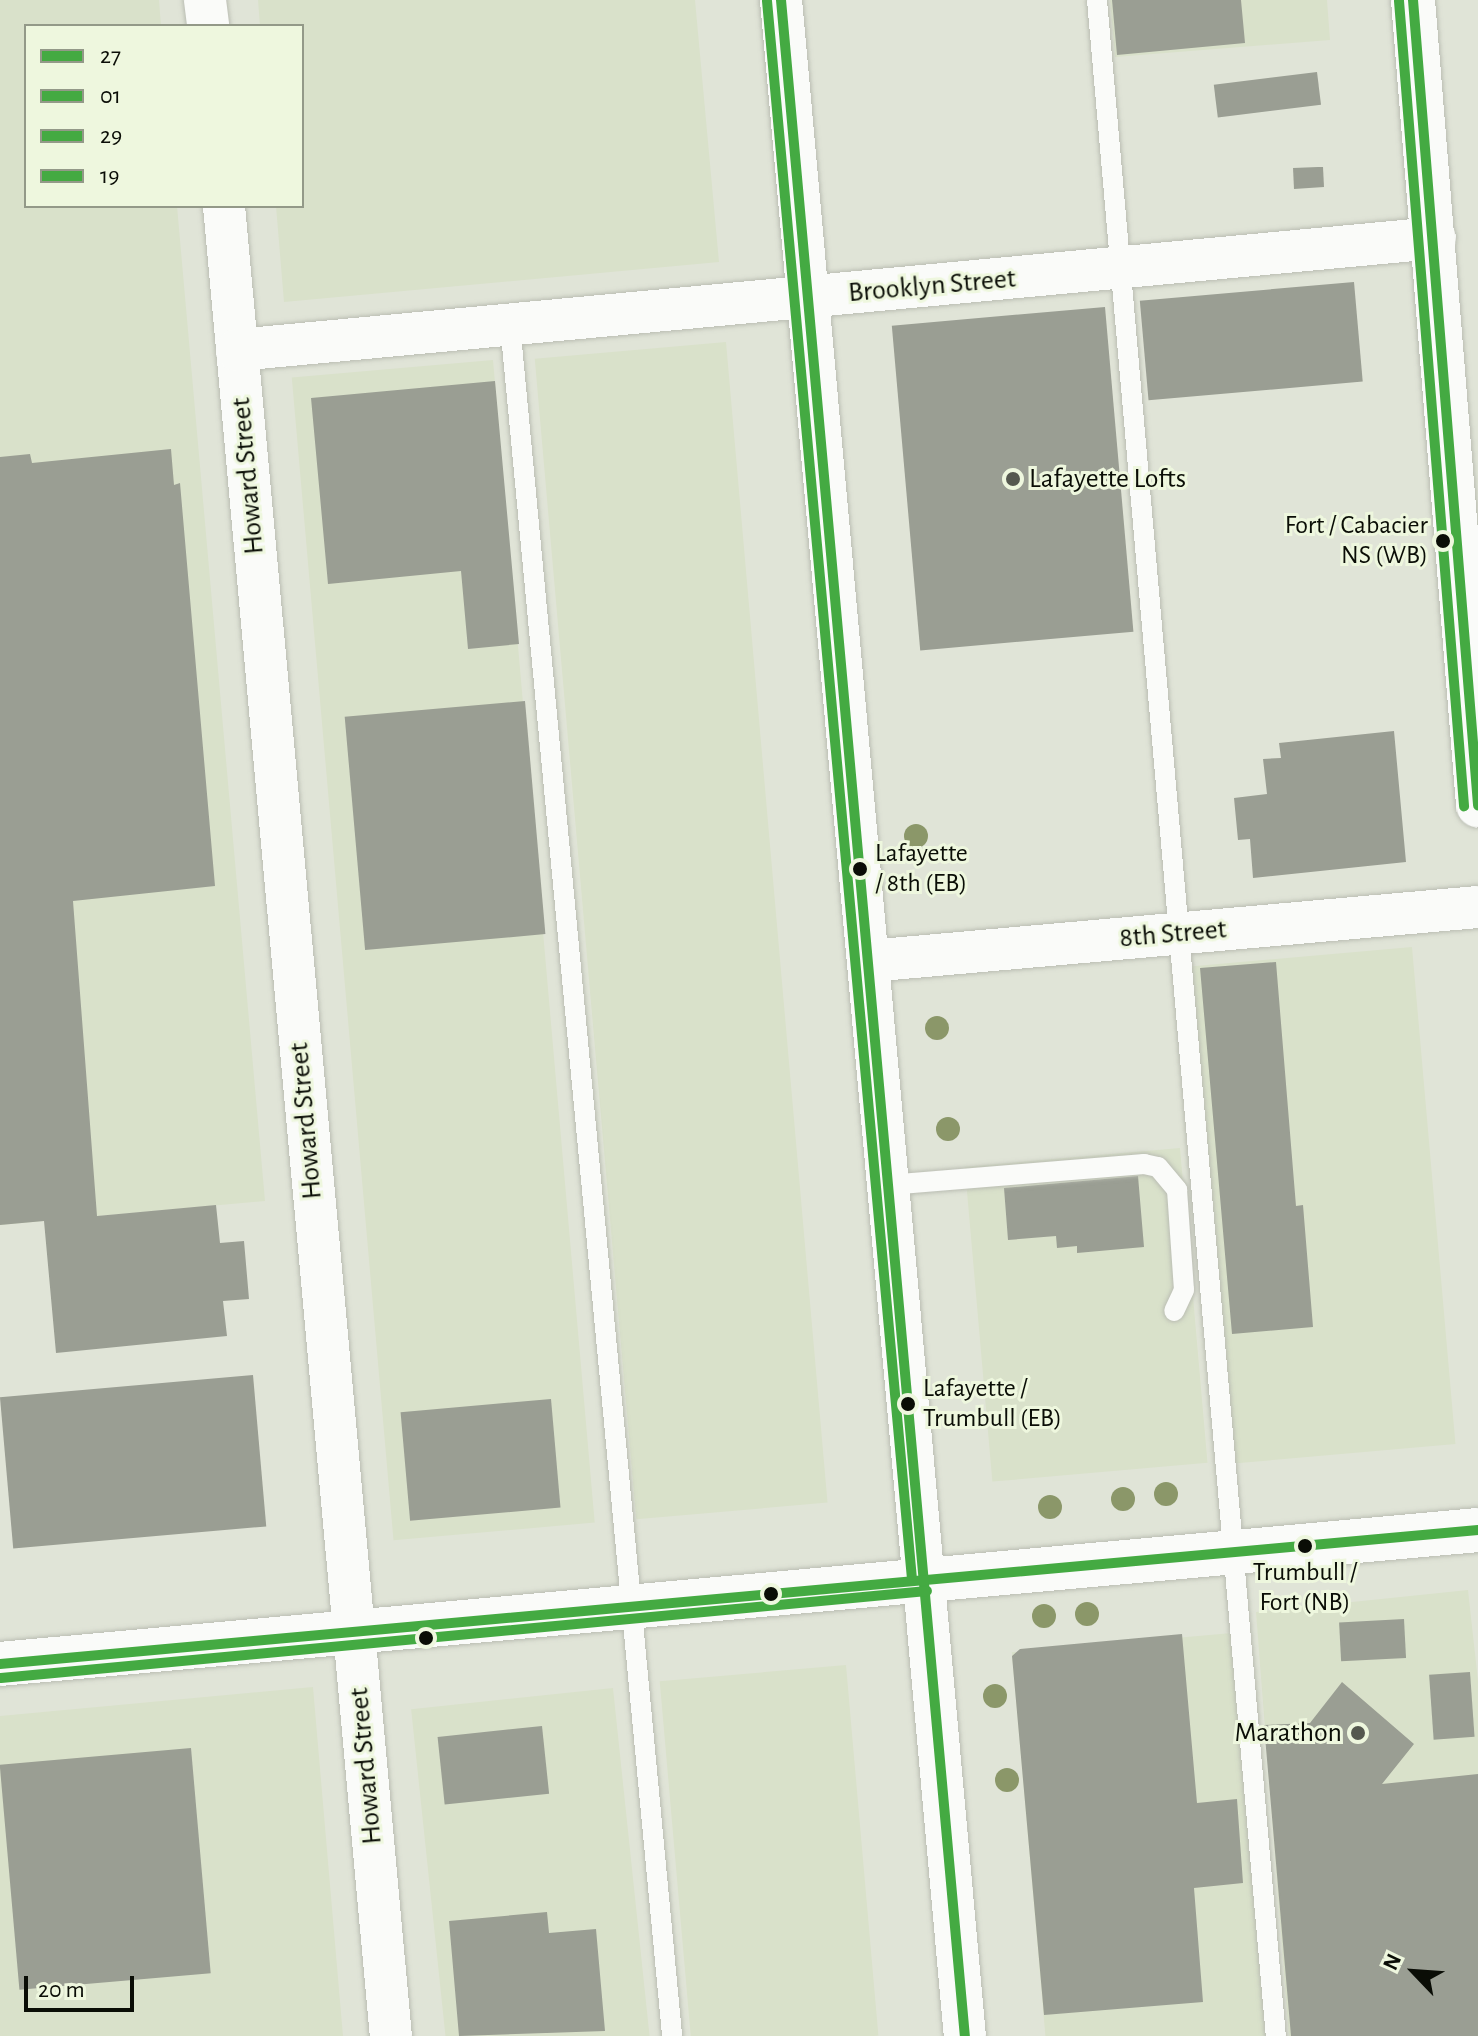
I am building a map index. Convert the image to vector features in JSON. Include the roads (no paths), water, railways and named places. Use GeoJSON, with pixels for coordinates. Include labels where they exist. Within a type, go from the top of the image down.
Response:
{"type":"FeatureCollection","features":[{"type":"Feature","properties":{"kind":"street"},"geometry":{"type":"LineString","coordinates":[[205,0],[208,24]]}},
{"type":"Feature","properties":{"kind":"street"},"geometry":{"type":"LineString","coordinates":[[781,0],[805,297],[926,1577],[965,2036]]}},
{"type":"Feature","properties":{"kind":"street"},"geometry":{"type":"LineString","coordinates":[[1413,0],[1471,641],[1478,805]]}},
{"type":"Feature","properties":{"kind":"street","name":"Howard Street"},"geometry":{"type":"LineString","coordinates":[[224,208],[391,2036]]}},
{"type":"Feature","properties":{"kind":"street","name":"Brooklyn Street"},"geometry":{"type":"LineString","coordinates":[[237,350],[1435,238]]}},
{"type":"Feature","properties":{"kind":"street","name":"8th Street"},"geometry":{"type":"LineString","coordinates":[[869,961],[1478,907]]}},
{"type":"Feature","properties":{"kind":"street"},"geometry":{"type":"LineString","coordinates":[[0,1664],[353,1630],[629,1608],[926,1577],[1478,1530]]}},
{"type":"Feature","properties":{"kind":"lane"},"geometry":{"type":"LineString","coordinates":[[1097,0],[1276,2036]]}},
{"type":"Feature","properties":{"kind":"lane"},"geometry":{"type":"LineString","coordinates":[[510,324],[629,1608],[672,2036]]}},
{"type":"Feature","properties":{"kind":"lane"},"geometry":{"type":"LineString","coordinates":[[888,1185],[1144,1164],[1158,1167],[1177,1190],[1184,1290],[1174,1311]]}},
{"type":"Feature","properties":{"kind":"place","name":"Lafayette Lofts"},"geometry":{"type":"Point","coordinates":[1013,479]}},
{"type":"Feature","properties":{"kind":"place","name":"Fort / Cabacier NS (WB)"},"geometry":{"type":"Point","coordinates":[1443,541]}},
{"type":"Feature","properties":{"kind":"place","name":"Lafayette / 8th (EB)"},"geometry":{"type":"Point","coordinates":[860,869]}},
{"type":"Feature","properties":{"kind":"place","name":"Lafayette / Trumbull (EB)"},"geometry":{"type":"Point","coordinates":[908,1404]}},
{"type":"Feature","properties":{"kind":"place","name":"Trumbull / Fort (NB)"},"geometry":{"type":"Point","coordinates":[1305,1546]}},
{"type":"Feature","properties":{"kind":"place","name":"Marathon"},"geometry":{"type":"Point","coordinates":[1358,1733]}}]}
